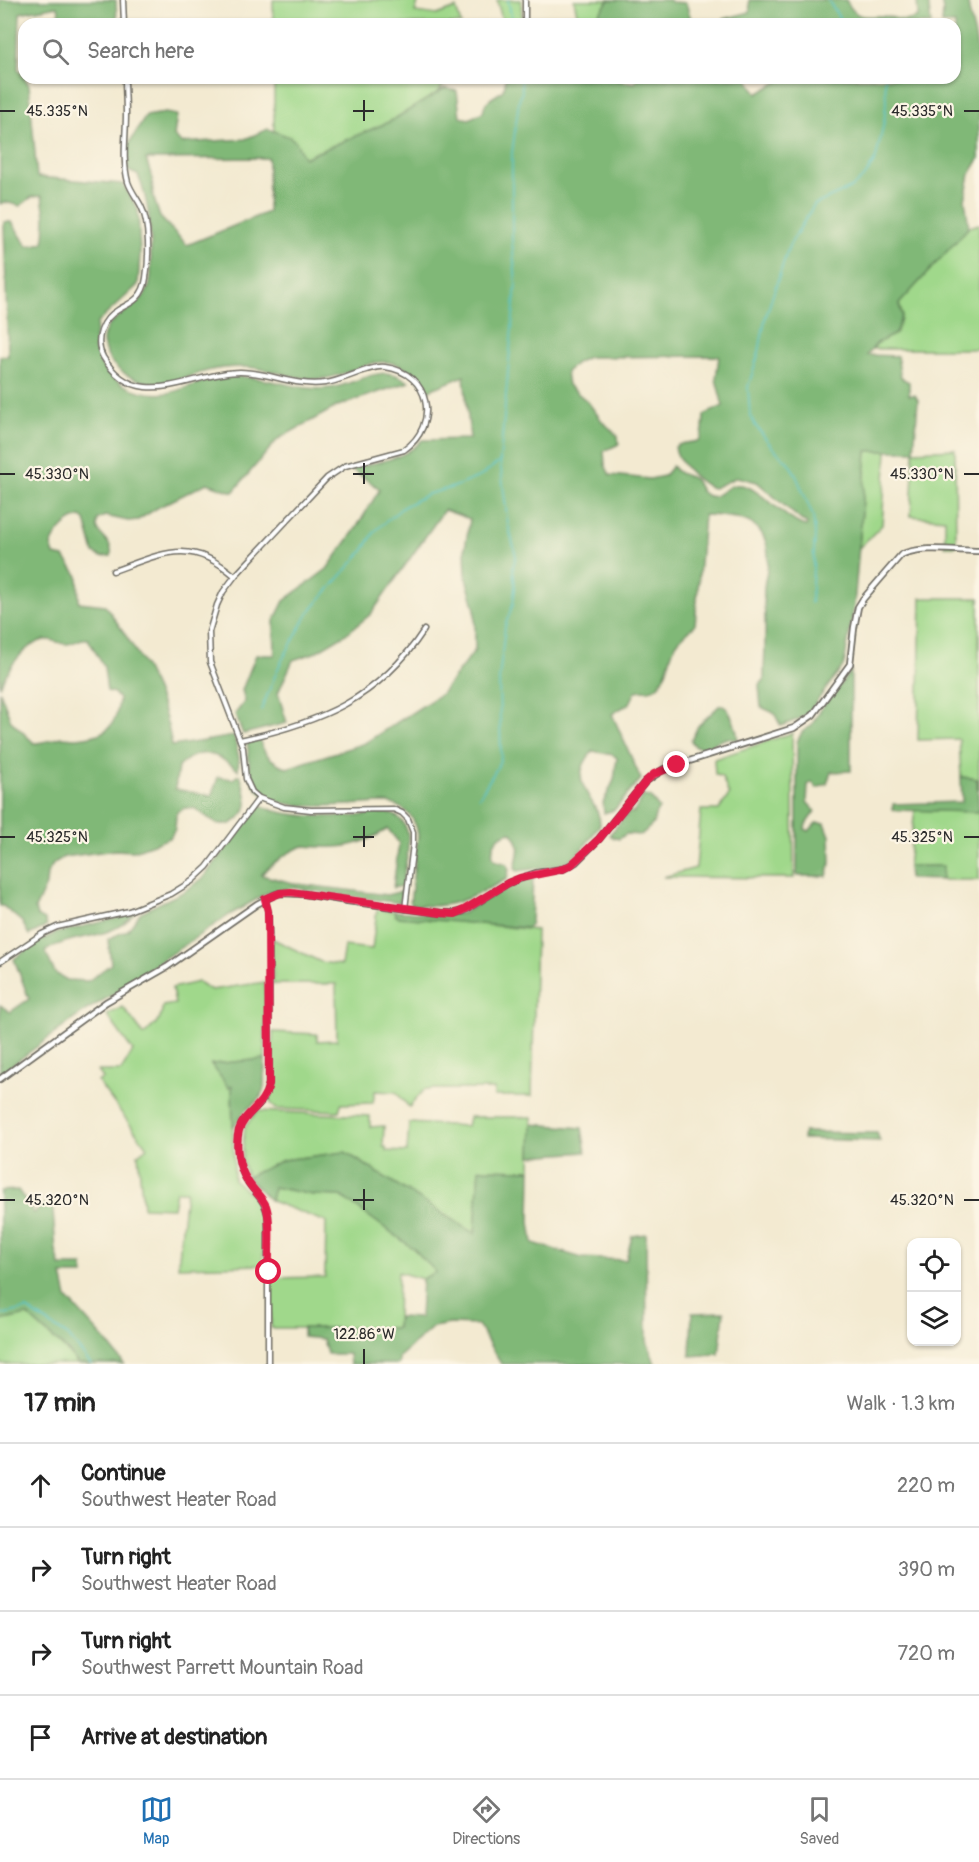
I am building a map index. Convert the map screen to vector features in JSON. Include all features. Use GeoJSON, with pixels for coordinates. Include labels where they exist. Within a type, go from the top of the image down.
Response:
{"type":"FeatureCollection","features":[{"type":"Feature","properties":{"kind":"street"},"geometry":{"type":"LineString","coordinates":[[123,0],[123,18]]}},
{"type":"Feature","properties":{"kind":"street"},"geometry":{"type":"LineString","coordinates":[[525,0],[525,18]]}},
{"type":"Feature","properties":{"kind":"street"},"geometry":{"type":"LineString","coordinates":[[125,84],[125,160],[128,183],[142,207],[147,228],[147,276],[136,300],[117,310],[107,319],[100,331],[101,352],[110,368],[133,383],[144,387],[159,388],[172,387],[203,376],[240,372],[269,375],[303,383],[325,383],[383,366],[407,374],[417,383],[426,404],[424,426],[412,444],[404,450],[345,466],[327,478],[236,576],[217,604],[209,632],[213,671],[240,740],[246,778],[252,792],[259,798],[284,807],[356,811],[383,808],[402,813],[411,824],[413,844],[405,909]]}},
{"type":"Feature","properties":{"kind":"street"},"geometry":{"type":"LineString","coordinates":[[113,571],[162,554],[180,551],[207,556],[236,576]]}},
{"type":"Feature","properties":{"kind":"street"},"geometry":{"type":"LineString","coordinates":[[0,1079],[106,1002],[167,967],[265,899],[280,893],[291,892],[455,914],[514,880],[536,873],[563,869],[576,862],[654,774],[794,728],[813,715],[850,664],[858,607],[901,555],[915,551],[979,551]]}},
{"type":"Feature","properties":{"kind":"street"},"geometry":{"type":"LineString","coordinates":[[240,740],[293,727],[335,710],[358,697],[395,669],[424,630]]}},
{"type":"Feature","properties":{"kind":"street"},"geometry":{"type":"LineString","coordinates":[[0,962],[42,934],[57,927],[129,912],[167,896],[192,881],[207,867],[259,798]]}},
{"type":"Feature","properties":{"kind":"street"},"geometry":{"type":"LineString","coordinates":[[265,899],[268,911],[269,951],[269,1084],[263,1101],[244,1120],[238,1140],[239,1160],[246,1180],[266,1206],[268,1216],[268,1364]]}},
{"type":"Feature","properties":{"kind":"green space"},"geometry":{"type":"Polygon","coordinates":[[[0,0],[116,0],[117,18],[60,18],[58,6],[20,13],[18,18],[18,84],[29,85],[37,177],[123,184],[138,210],[140,254],[138,285],[97,323],[95,350],[105,370],[123,385],[157,394],[172,392],[209,380],[235,377],[263,379],[319,389],[341,386],[379,374],[399,376],[409,382],[338,406],[278,439],[233,492],[207,483],[138,520],[128,521],[105,516],[98,519],[98,530],[109,545],[111,556],[101,557],[94,553],[85,520],[81,517],[63,527],[56,536],[51,545],[54,555],[64,557],[78,576],[79,602],[105,605],[148,672],[163,708],[172,746],[234,736],[239,758],[238,770],[215,756],[201,754],[194,756],[178,767],[175,789],[212,796],[218,777],[233,779],[240,775],[247,802],[244,813],[231,824],[217,824],[194,808],[185,808],[178,811],[176,815],[175,829],[170,838],[134,851],[115,850],[64,857],[54,863],[47,873],[46,885],[35,909],[37,916],[45,920],[47,926],[29,935],[22,922],[0,906],[0,691],[11,721],[34,743],[62,737],[86,737],[108,729],[116,717],[119,699],[114,693],[107,691],[104,667],[88,639],[66,644],[53,640],[37,642],[17,659],[0,687],[0,356],[8,356],[4,222],[12,222],[27,246],[44,243],[45,216],[42,196],[32,197],[20,206],[5,202],[0,204],[0,0]]]}},
{"type":"Feature","properties":{"kind":"green space"},"geometry":{"type":"Polygon","coordinates":[[[273,0],[419,0],[415,12],[437,15],[456,8],[459,18],[273,18],[273,0]]]}},
{"type":"Feature","properties":{"kind":"green space"},"geometry":{"type":"Polygon","coordinates":[[[497,0],[521,0],[522,18],[502,18],[497,0]]]}},
{"type":"Feature","properties":{"kind":"green space"},"geometry":{"type":"Polygon","coordinates":[[[574,0],[609,0],[598,15],[591,18],[578,18],[574,0]]]}},
{"type":"Feature","properties":{"kind":"green space"},"geometry":{"type":"Polygon","coordinates":[[[609,0],[670,0],[686,3],[690,18],[591,18],[598,15],[609,0]]]}},
{"type":"Feature","properties":{"kind":"green space"},"geometry":{"type":"Polygon","coordinates":[[[749,0],[846,0],[851,9],[859,15],[894,18],[728,18],[750,12],[749,0]]]}},
{"type":"Feature","properties":{"kind":"green space"},"geometry":{"type":"Polygon","coordinates":[[[917,0],[928,0],[930,18],[916,18],[918,17],[917,0]]]}},
{"type":"Feature","properties":{"kind":"green space"},"geometry":{"type":"Polygon","coordinates":[[[941,0],[968,0],[979,62],[979,159],[970,174],[965,200],[969,227],[899,304],[902,315],[895,334],[877,343],[867,355],[897,356],[901,378],[909,382],[909,395],[915,395],[918,400],[914,451],[867,451],[854,606],[844,665],[808,713],[799,719],[781,726],[774,713],[761,707],[759,686],[764,680],[764,592],[768,560],[766,543],[762,534],[747,522],[727,516],[704,515],[695,625],[677,643],[659,684],[653,689],[636,691],[630,703],[612,714],[641,779],[614,810],[604,813],[603,803],[614,780],[617,758],[593,751],[581,773],[582,782],[595,807],[600,824],[574,856],[557,865],[517,871],[515,868],[519,849],[517,841],[511,832],[506,833],[495,842],[493,855],[494,860],[507,864],[509,869],[507,879],[461,901],[438,906],[410,904],[418,835],[415,823],[409,814],[400,807],[388,803],[316,806],[278,802],[264,795],[254,785],[247,743],[260,740],[269,757],[287,768],[365,743],[441,694],[475,650],[475,609],[466,578],[465,548],[470,519],[444,510],[371,614],[346,634],[314,653],[293,660],[278,693],[287,723],[243,734],[235,714],[245,701],[242,690],[256,655],[275,655],[274,621],[284,601],[327,569],[355,530],[380,489],[351,469],[398,456],[415,447],[422,440],[470,439],[464,376],[427,391],[410,371],[387,362],[370,364],[339,375],[319,379],[238,367],[216,369],[172,382],[154,383],[136,379],[120,370],[108,357],[103,344],[104,334],[109,325],[144,296],[151,279],[149,215],[138,175],[128,171],[128,145],[146,116],[165,113],[177,115],[174,136],[181,143],[245,139],[268,129],[290,137],[296,142],[304,158],[391,121],[445,88],[457,91],[460,117],[469,119],[483,112],[487,102],[502,91],[505,84],[751,84],[757,94],[774,84],[961,84],[961,18],[942,18],[941,0]],[[268,158],[146,159],[152,178],[153,196],[160,217],[187,245],[268,212],[268,158]],[[719,356],[588,357],[576,363],[566,372],[568,385],[588,402],[602,421],[618,436],[619,444],[604,451],[605,465],[610,475],[650,479],[664,476],[672,466],[678,472],[695,480],[701,491],[708,496],[718,495],[733,485],[748,487],[793,520],[806,526],[807,523],[757,482],[737,477],[714,488],[709,487],[698,480],[679,459],[675,447],[700,440],[704,415],[723,406],[716,379],[719,356]]]}},
{"type":"Feature","properties":{"kind":"green space"},"geometry":{"type":"Polygon","coordinates":[[[274,84],[443,84],[438,93],[391,121],[303,158],[292,141],[274,131],[274,84]]]}},
{"type":"Feature","properties":{"kind":"green space"},"geometry":{"type":"Polygon","coordinates":[[[979,224],[979,349],[872,349],[877,343],[896,334],[902,315],[899,304],[969,227],[979,224]]]}},
{"type":"Feature","properties":{"kind":"green space"},"geometry":{"type":"Polygon","coordinates":[[[955,449],[956,546],[945,546],[945,519],[911,516],[914,451],[955,449]]]}},
{"type":"Feature","properties":{"kind":"green space"},"geometry":{"type":"Polygon","coordinates":[[[867,451],[887,451],[882,525],[859,548],[867,451]]]}},
{"type":"Feature","properties":{"kind":"green space"},"geometry":{"type":"Polygon","coordinates":[[[921,598],[979,598],[979,790],[977,779],[961,777],[959,739],[918,740],[921,598]]]}},
{"type":"Feature","properties":{"kind":"green space"},"geometry":{"type":"Polygon","coordinates":[[[851,671],[851,771],[831,772],[827,784],[817,788],[812,782],[808,785],[807,802],[815,811],[805,829],[809,831],[816,823],[825,823],[830,836],[831,862],[827,876],[797,876],[797,742],[802,732],[811,726],[823,706],[851,671]]]}},
{"type":"Feature","properties":{"kind":"green space"},"geometry":{"type":"Polygon","coordinates":[[[723,705],[734,721],[738,740],[727,738],[707,749],[695,746],[691,741],[698,726],[719,706],[723,705]]]}},
{"type":"Feature","properties":{"kind":"green space"},"geometry":{"type":"Polygon","coordinates":[[[792,733],[794,878],[663,877],[696,868],[701,810],[719,810],[729,795],[722,777],[715,774],[714,759],[792,733]]]}},
{"type":"Feature","properties":{"kind":"green space"},"geometry":{"type":"Polygon","coordinates":[[[961,777],[977,779],[979,812],[893,810],[893,804],[962,802],[961,777]]]}},
{"type":"Feature","properties":{"kind":"green space"},"geometry":{"type":"Polygon","coordinates":[[[643,796],[650,797],[659,808],[653,824],[641,835],[626,834],[619,839],[612,837],[610,834],[628,813],[634,812],[643,796]]]}},
{"type":"Feature","properties":{"kind":"green space"},"geometry":{"type":"Polygon","coordinates":[[[260,805],[282,812],[307,816],[333,817],[384,813],[397,817],[404,825],[408,837],[402,886],[393,888],[399,843],[388,829],[367,840],[348,846],[304,846],[281,858],[261,875],[297,884],[387,895],[402,891],[400,903],[294,888],[269,892],[231,914],[117,992],[85,1011],[0,1074],[0,1005],[10,1012],[29,999],[14,959],[37,942],[56,933],[134,914],[114,929],[68,941],[45,951],[55,973],[67,980],[88,981],[111,964],[108,939],[128,930],[141,912],[183,892],[203,878],[260,805]]]}},
{"type":"Feature","properties":{"kind":"green space"},"geometry":{"type":"Polygon","coordinates":[[[915,810],[979,812],[979,880],[942,880],[942,866],[908,866],[915,810]]]}},
{"type":"Feature","properties":{"kind":"green space"},"geometry":{"type":"Polygon","coordinates":[[[908,866],[943,866],[942,880],[909,879],[908,866]]]}},
{"type":"Feature","properties":{"kind":"green space"},"geometry":{"type":"Polygon","coordinates":[[[533,877],[531,923],[527,928],[395,915],[394,911],[440,915],[463,913],[509,886],[533,877]]]}},
{"type":"Feature","properties":{"kind":"green space"},"geometry":{"type":"Polygon","coordinates":[[[377,910],[394,911],[396,915],[536,930],[532,1096],[494,1096],[494,1089],[425,1089],[409,1107],[396,1092],[375,1091],[373,1103],[341,1104],[339,1111],[276,1109],[270,1102],[273,1032],[317,1034],[317,1041],[337,1040],[336,984],[273,984],[271,938],[321,962],[341,965],[344,946],[372,949],[377,910]]]}},
{"type":"Feature","properties":{"kind":"green space"},"geometry":{"type":"Polygon","coordinates":[[[198,982],[211,990],[265,982],[265,1059],[211,1064],[232,1086],[234,1180],[261,1203],[264,1219],[263,1265],[178,1267],[186,1191],[176,1191],[173,1208],[143,1207],[138,1154],[147,1147],[98,1082],[103,1078],[98,1071],[121,1071],[133,1051],[107,1015],[123,1007],[144,1035],[160,1019],[163,1006],[175,1004],[172,988],[198,982]]]}},
{"type":"Feature","properties":{"kind":"green space"},"geometry":{"type":"Polygon","coordinates":[[[265,1059],[264,1088],[260,1098],[244,1112],[233,1128],[232,1086],[229,1088],[211,1064],[265,1059]]]}},
{"type":"Feature","properties":{"kind":"green space"},"geometry":{"type":"Polygon","coordinates":[[[257,1111],[370,1116],[370,1127],[384,1126],[383,1147],[386,1147],[386,1151],[407,1152],[409,1123],[467,1126],[469,1117],[532,1117],[531,1170],[479,1169],[475,1235],[345,1152],[283,1160],[247,1177],[242,1160],[245,1127],[257,1111]]]}},
{"type":"Feature","properties":{"kind":"green space"},"geometry":{"type":"Polygon","coordinates":[[[532,1124],[582,1128],[586,1152],[531,1156],[532,1124]]]}},
{"type":"Feature","properties":{"kind":"green space"},"geometry":{"type":"Polygon","coordinates":[[[804,1132],[877,1133],[880,1141],[803,1139],[804,1132]]]}},
{"type":"Feature","properties":{"kind":"green space"},"geometry":{"type":"Polygon","coordinates":[[[345,1152],[475,1234],[479,1169],[531,1170],[530,1222],[533,1243],[582,1258],[626,1260],[632,1236],[646,1234],[647,1341],[655,1364],[501,1364],[478,1325],[450,1324],[433,1327],[399,1357],[399,1364],[350,1364],[349,1354],[327,1354],[323,1339],[303,1337],[303,1328],[397,1328],[398,1317],[420,1318],[422,1279],[436,1272],[414,1249],[341,1196],[313,1195],[273,1187],[271,1201],[247,1177],[283,1160],[345,1152]]]}},
{"type":"Feature","properties":{"kind":"green space"},"geometry":{"type":"Polygon","coordinates":[[[273,1187],[313,1195],[341,1196],[414,1249],[437,1272],[422,1279],[398,1272],[397,1328],[271,1328],[271,1278],[325,1277],[326,1222],[271,1201],[273,1187]]]}},
{"type":"Feature","properties":{"kind":"green space"},"geometry":{"type":"Polygon","coordinates":[[[18,1190],[34,1213],[52,1198],[56,1251],[60,1266],[83,1266],[84,1275],[62,1275],[67,1298],[124,1364],[78,1364],[70,1353],[27,1315],[0,1321],[0,1191],[18,1190]]]}},
{"type":"Feature","properties":{"kind":"green space"},"geometry":{"type":"Polygon","coordinates":[[[724,1312],[719,1354],[690,1356],[692,1313],[724,1312]]]}},
{"type":"Feature","properties":{"kind":"green space"},"geometry":{"type":"Polygon","coordinates":[[[27,1315],[78,1364],[0,1364],[0,1321],[27,1315]]]}},
{"type":"Feature","properties":{"kind":"waterway"},"geometry":{"type":"LineString","coordinates":[[508,0],[512,18]]}},
{"type":"Feature","properties":{"kind":"waterway"},"geometry":{"type":"LineString","coordinates":[[828,0],[839,18]]}},
{"type":"Feature","properties":{"kind":"waterway"},"geometry":{"type":"LineString","coordinates":[[479,797],[501,757],[499,680],[505,626],[513,604],[515,588],[513,567],[516,556],[508,524],[500,461],[516,283],[512,241],[512,153],[521,84]]}},
{"type":"Feature","properties":{"kind":"waterway"},"geometry":{"type":"LineString","coordinates":[[811,603],[815,534],[813,516],[788,462],[773,448],[755,425],[750,415],[748,387],[759,352],[765,319],[789,246],[814,205],[853,187],[866,175],[876,158],[884,122],[885,84]]}},
{"type":"Feature","properties":{"kind":"waterway"},"geometry":{"type":"LineString","coordinates":[[261,710],[280,664],[309,612],[363,551],[375,531],[403,507],[428,494],[481,476],[500,461]]}},
{"type":"Feature","properties":{"kind":"waterway"},"geometry":{"type":"LineString","coordinates":[[0,1315],[27,1309],[68,1336],[91,1364]]}},
{"type":"Feature","properties":{"kind":"route"},"geometry":{"type":"LineString","coordinates":[[269,1272],[266,1206],[246,1180],[239,1160],[238,1140],[244,1120],[263,1101],[269,1084],[268,911],[265,899],[274,894],[291,892],[347,902],[455,914],[508,883],[536,873],[563,869],[576,862],[599,839],[645,782],[654,774],[677,765]]}}]}
